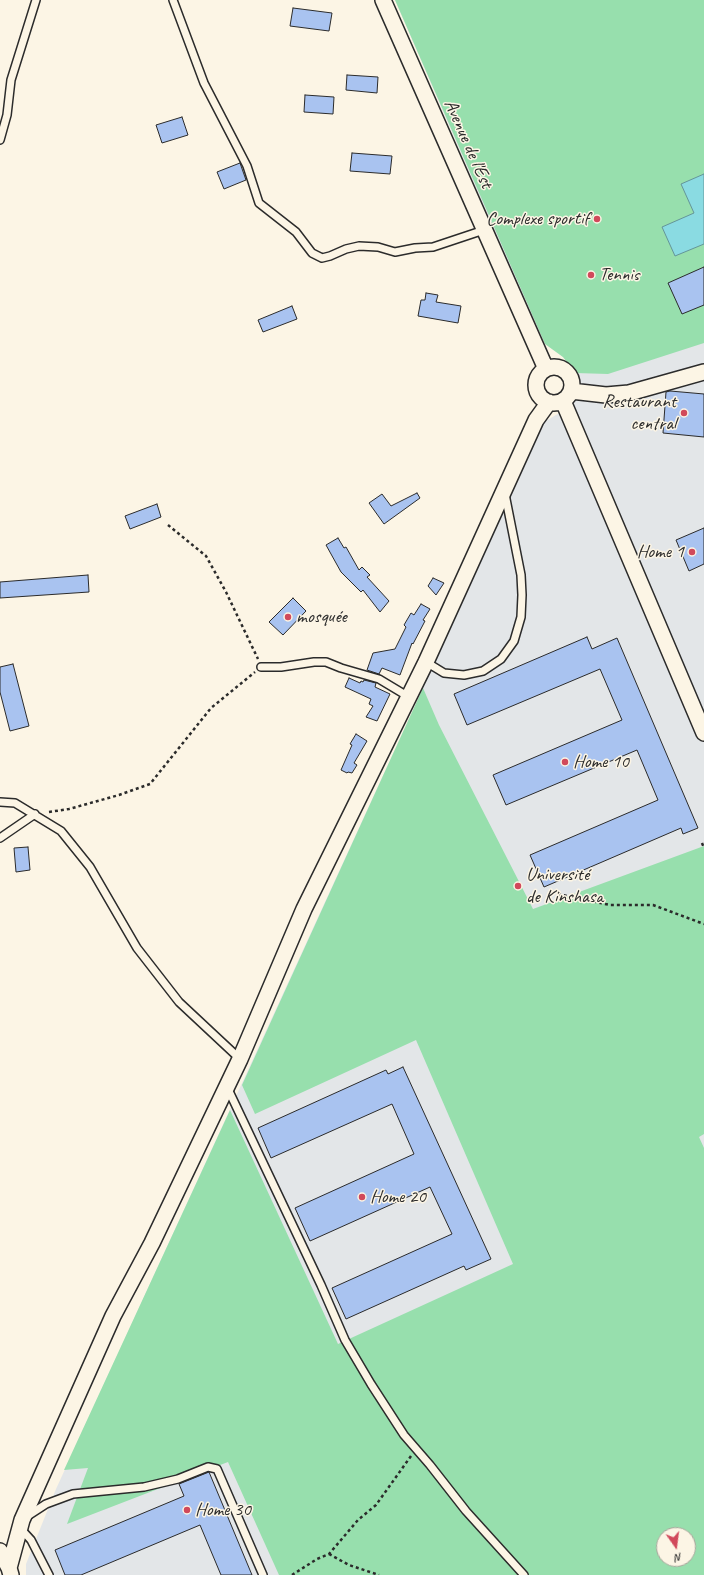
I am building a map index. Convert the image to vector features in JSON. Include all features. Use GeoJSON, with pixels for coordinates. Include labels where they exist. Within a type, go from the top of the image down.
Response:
{"type":"FeatureCollection","features":[{"type":"Feature","properties":{"kind":"street","name":"Avenue de l'Est"},"geometry":{"type":"LineString","coordinates":[[383,0],[546,369]]}},
{"type":"Feature","properties":{"kind":"street"},"geometry":{"type":"LineString","coordinates":[[10,1572],[21,1524],[113,1316],[152,1243],[227,1087],[304,909],[426,662],[536,420],[561,398],[572,380],[565,371],[555,368],[546,369],[540,375],[537,381],[537,388],[543,399],[561,398],[606,395],[629,393],[704,372]]}},
{"type":"Feature","properties":{"kind":"street"},"geometry":{"type":"LineString","coordinates":[[561,398],[704,733]]}},
{"type":"Feature","properties":{"kind":"street"},"geometry":{"type":"LineString","coordinates":[[0,1551],[10,1572]]}},
{"type":"Feature","properties":{"kind":"lane"},"geometry":{"type":"LineString","coordinates":[[0,140],[7,115],[11,80],[36,0]]}},
{"type":"Feature","properties":{"kind":"lane"},"geometry":{"type":"LineString","coordinates":[[173,0],[204,82],[247,166],[259,203],[296,232],[312,253],[322,258],[359,246],[378,247],[395,252],[415,248],[433,247],[484,230]]}},
{"type":"Feature","properties":{"kind":"lane"},"geometry":{"type":"LineString","coordinates":[[426,662],[444,673],[464,676],[483,671],[501,659],[514,640],[521,617],[521,575],[504,492]]}},
{"type":"Feature","properties":{"kind":"lane"},"geometry":{"type":"LineString","coordinates":[[261,667],[326,662],[379,679],[409,697]]}},
{"type":"Feature","properties":{"kind":"lane"},"geometry":{"type":"LineString","coordinates":[[0,802],[14,804],[35,814],[62,831],[90,867],[137,948],[179,1002],[240,1059]]}},
{"type":"Feature","properties":{"kind":"lane"},"geometry":{"type":"LineString","coordinates":[[0,838],[35,814]]}},
{"type":"Feature","properties":{"kind":"lane"},"geometry":{"type":"LineString","coordinates":[[227,1087],[321,1285],[345,1340],[395,1422],[466,1511],[524,1575]]}},
{"type":"Feature","properties":{"kind":"lane"},"geometry":{"type":"LineString","coordinates":[[49,1575],[21,1524],[46,1504],[74,1494],[144,1487],[178,1479],[208,1467],[217,1469],[263,1575]]}},
{"type":"Feature","properties":{"kind":"path"},"geometry":{"type":"LineString","coordinates":[[35,814],[76,807],[119,796],[150,784],[210,708],[261,667],[240,620],[206,556],[168,525]]}},
{"type":"Feature","properties":{"kind":"path"},"geometry":{"type":"LineString","coordinates":[[702,843],[704,848]]}},
{"type":"Feature","properties":{"kind":"path"},"geometry":{"type":"LineString","coordinates":[[558,894],[610,905],[653,905],[704,924]]}},
{"type":"Feature","properties":{"kind":"path"},"geometry":{"type":"LineString","coordinates":[[292,1575],[317,1559],[329,1554],[358,1520],[376,1504],[416,1449]]}},
{"type":"Feature","properties":{"kind":"path"},"geometry":{"type":"LineString","coordinates":[[329,1554],[349,1565],[380,1575]]}},
{"type":"Feature","properties":{"kind":"shaded area","name":"Université de Kinshasa"},"geometry":{"type":"Polygon","coordinates":[[[395,0],[704,0],[704,1575],[26,1575],[26,1564],[56,1489],[423,688],[539,425],[561,412],[570,403],[575,390],[575,373],[563,357],[545,344],[518,286],[395,0]]]}},
{"type":"Feature","properties":{"kind":"green space","name":"Complexe sportif"},"geometry":{"type":"Polygon","coordinates":[[[395,0],[704,0],[704,343],[608,374],[575,373],[563,357],[545,344],[395,0]]]}},
{"type":"Feature","properties":{"kind":"green space"},"geometry":{"type":"Polygon","coordinates":[[[423,688],[439,725],[533,909],[704,846],[704,1134],[699,1137],[704,1148],[704,1575],[279,1575],[228,1462],[67,1524],[88,1468],[64,1470],[230,1110],[338,1344],[513,1264],[416,1040],[255,1114],[242,1085],[423,688]]]}},
{"type":"Feature","properties":{"kind":"water"},"geometry":{"type":"Polygon","coordinates":[[[704,174],[704,244],[675,256],[662,227],[694,213],[681,184],[704,174]]]}},
{"type":"Feature","properties":{"kind":"building"},"geometry":{"type":"Polygon","coordinates":[[[293,8],[332,13],[329,31],[290,26],[293,8]]]}},
{"type":"Feature","properties":{"kind":"building"},"geometry":{"type":"Polygon","coordinates":[[[347,75],[378,77],[377,93],[346,90],[347,75]]]}},
{"type":"Feature","properties":{"kind":"building"},"geometry":{"type":"Polygon","coordinates":[[[305,95],[334,97],[333,114],[304,112],[305,95]]]}},
{"type":"Feature","properties":{"kind":"building"},"geometry":{"type":"Polygon","coordinates":[[[182,117],[188,135],[162,143],[156,125],[182,117]]]}},
{"type":"Feature","properties":{"kind":"building"},"geometry":{"type":"Polygon","coordinates":[[[352,153],[392,156],[390,174],[350,171],[352,153]]]}},
{"type":"Feature","properties":{"kind":"building"},"geometry":{"type":"Polygon","coordinates":[[[240,163],[246,180],[224,189],[217,172],[240,163]]]}},
{"type":"Feature","properties":{"kind":"building"},"geometry":{"type":"Polygon","coordinates":[[[704,267],[704,305],[682,314],[668,283],[704,267]]]}},
{"type":"Feature","properties":{"kind":"building"},"geometry":{"type":"Polygon","coordinates":[[[426,293],[438,295],[436,302],[461,306],[458,323],[418,316],[421,300],[425,300],[426,293]]]}},
{"type":"Feature","properties":{"kind":"building"},"geometry":{"type":"Polygon","coordinates":[[[292,306],[297,319],[263,332],[258,320],[292,306]]]}},
{"type":"Feature","properties":{"kind":"building","name":"Restaurant central"},"geometry":{"type":"Polygon","coordinates":[[[670,391],[704,394],[704,437],[663,433],[666,392],[670,391]]]}},
{"type":"Feature","properties":{"kind":"building"},"geometry":{"type":"Polygon","coordinates":[[[417,493],[420,498],[384,524],[369,503],[382,494],[391,506],[417,493]]]}},
{"type":"Feature","properties":{"kind":"building"},"geometry":{"type":"Polygon","coordinates":[[[157,504],[161,517],[130,529],[125,516],[157,504]]]}},
{"type":"Feature","properties":{"kind":"building","name":"Home 1"},"geometry":{"type":"Polygon","coordinates":[[[704,528],[704,564],[689,571],[676,540],[704,528]]]}},
{"type":"Feature","properties":{"kind":"building"},"geometry":{"type":"Polygon","coordinates":[[[338,538],[344,548],[346,547],[359,570],[362,567],[370,575],[367,577],[389,601],[380,612],[363,590],[361,592],[341,572],[326,545],[338,538]]]}},
{"type":"Feature","properties":{"kind":"building"},"geometry":{"type":"Polygon","coordinates":[[[88,575],[89,592],[0,598],[0,582],[88,575]]]}},
{"type":"Feature","properties":{"kind":"building"},"geometry":{"type":"Polygon","coordinates":[[[433,578],[444,583],[436,595],[428,586],[433,578]]]}},
{"type":"Feature","properties":{"kind":"building","name":"mosquée"},"geometry":{"type":"Polygon","coordinates":[[[293,598],[306,611],[283,635],[269,622],[293,598]]]}},
{"type":"Feature","properties":{"kind":"building"},"geometry":{"type":"Polygon","coordinates":[[[421,604],[430,609],[423,620],[425,621],[413,644],[412,643],[400,675],[382,668],[379,674],[367,670],[373,653],[395,649],[406,627],[404,625],[411,613],[414,615],[421,604]]]}},
{"type":"Feature","properties":{"kind":"building","name":"Home 10"},"geometry":{"type":"Polygon","coordinates":[[[587,637],[592,649],[617,638],[698,828],[683,834],[681,828],[544,887],[530,855],[658,800],[637,750],[506,805],[493,775],[622,720],[600,669],[467,725],[454,694],[587,637]]]}},
{"type":"Feature","properties":{"kind":"building"},"geometry":{"type":"Polygon","coordinates":[[[13,664],[29,726],[10,731],[0,692],[0,667],[13,664]]]}},
{"type":"Feature","properties":{"kind":"building"},"geometry":{"type":"Polygon","coordinates":[[[349,678],[360,683],[364,680],[376,683],[375,687],[390,694],[377,721],[366,717],[373,706],[369,704],[371,699],[345,687],[349,678]]]}},
{"type":"Feature","properties":{"kind":"building"},"geometry":{"type":"Polygon","coordinates":[[[356,734],[367,741],[354,763],[357,765],[352,773],[347,773],[341,770],[352,745],[350,744],[356,734]]]}},
{"type":"Feature","properties":{"kind":"building"},"geometry":{"type":"Polygon","coordinates":[[[28,847],[30,870],[16,872],[14,848],[28,847]]]}},
{"type":"Feature","properties":{"kind":"building","name":"Home 20"},"geometry":{"type":"Polygon","coordinates":[[[403,1067],[491,1259],[466,1270],[464,1266],[346,1319],[332,1288],[452,1234],[430,1187],[310,1241],[295,1208],[414,1154],[392,1104],[271,1158],[258,1128],[386,1070],[388,1074],[403,1067]]]}},
{"type":"Feature","properties":{"kind":"building","name":"Home 30"},"geometry":{"type":"Polygon","coordinates":[[[209,1472],[252,1575],[221,1575],[200,1525],[81,1575],[65,1575],[55,1550],[184,1496],[179,1484],[209,1472]]]}},
{"type":"Feature","properties":{"kind":"place","name":"Complexe sportif"},"geometry":{"type":"Point","coordinates":[597,219]}},
{"type":"Feature","properties":{"kind":"place","name":"Tennis"},"geometry":{"type":"Point","coordinates":[591,275]}},
{"type":"Feature","properties":{"kind":"place","name":"Restaurant central"},"geometry":{"type":"Point","coordinates":[684,413]}},
{"type":"Feature","properties":{"kind":"place","name":"Home 1"},"geometry":{"type":"Point","coordinates":[692,552]}},
{"type":"Feature","properties":{"kind":"place","name":"mosquée"},"geometry":{"type":"Point","coordinates":[288,617]}},
{"type":"Feature","properties":{"kind":"place","name":"Home 10"},"geometry":{"type":"Point","coordinates":[565,762]}},
{"type":"Feature","properties":{"kind":"place","name":"Université de Kinshasa"},"geometry":{"type":"Point","coordinates":[518,886]}},
{"type":"Feature","properties":{"kind":"place","name":"Home 20"},"geometry":{"type":"Point","coordinates":[362,1197]}},
{"type":"Feature","properties":{"kind":"place","name":"Home 30"},"geometry":{"type":"Point","coordinates":[187,1510]}}]}
